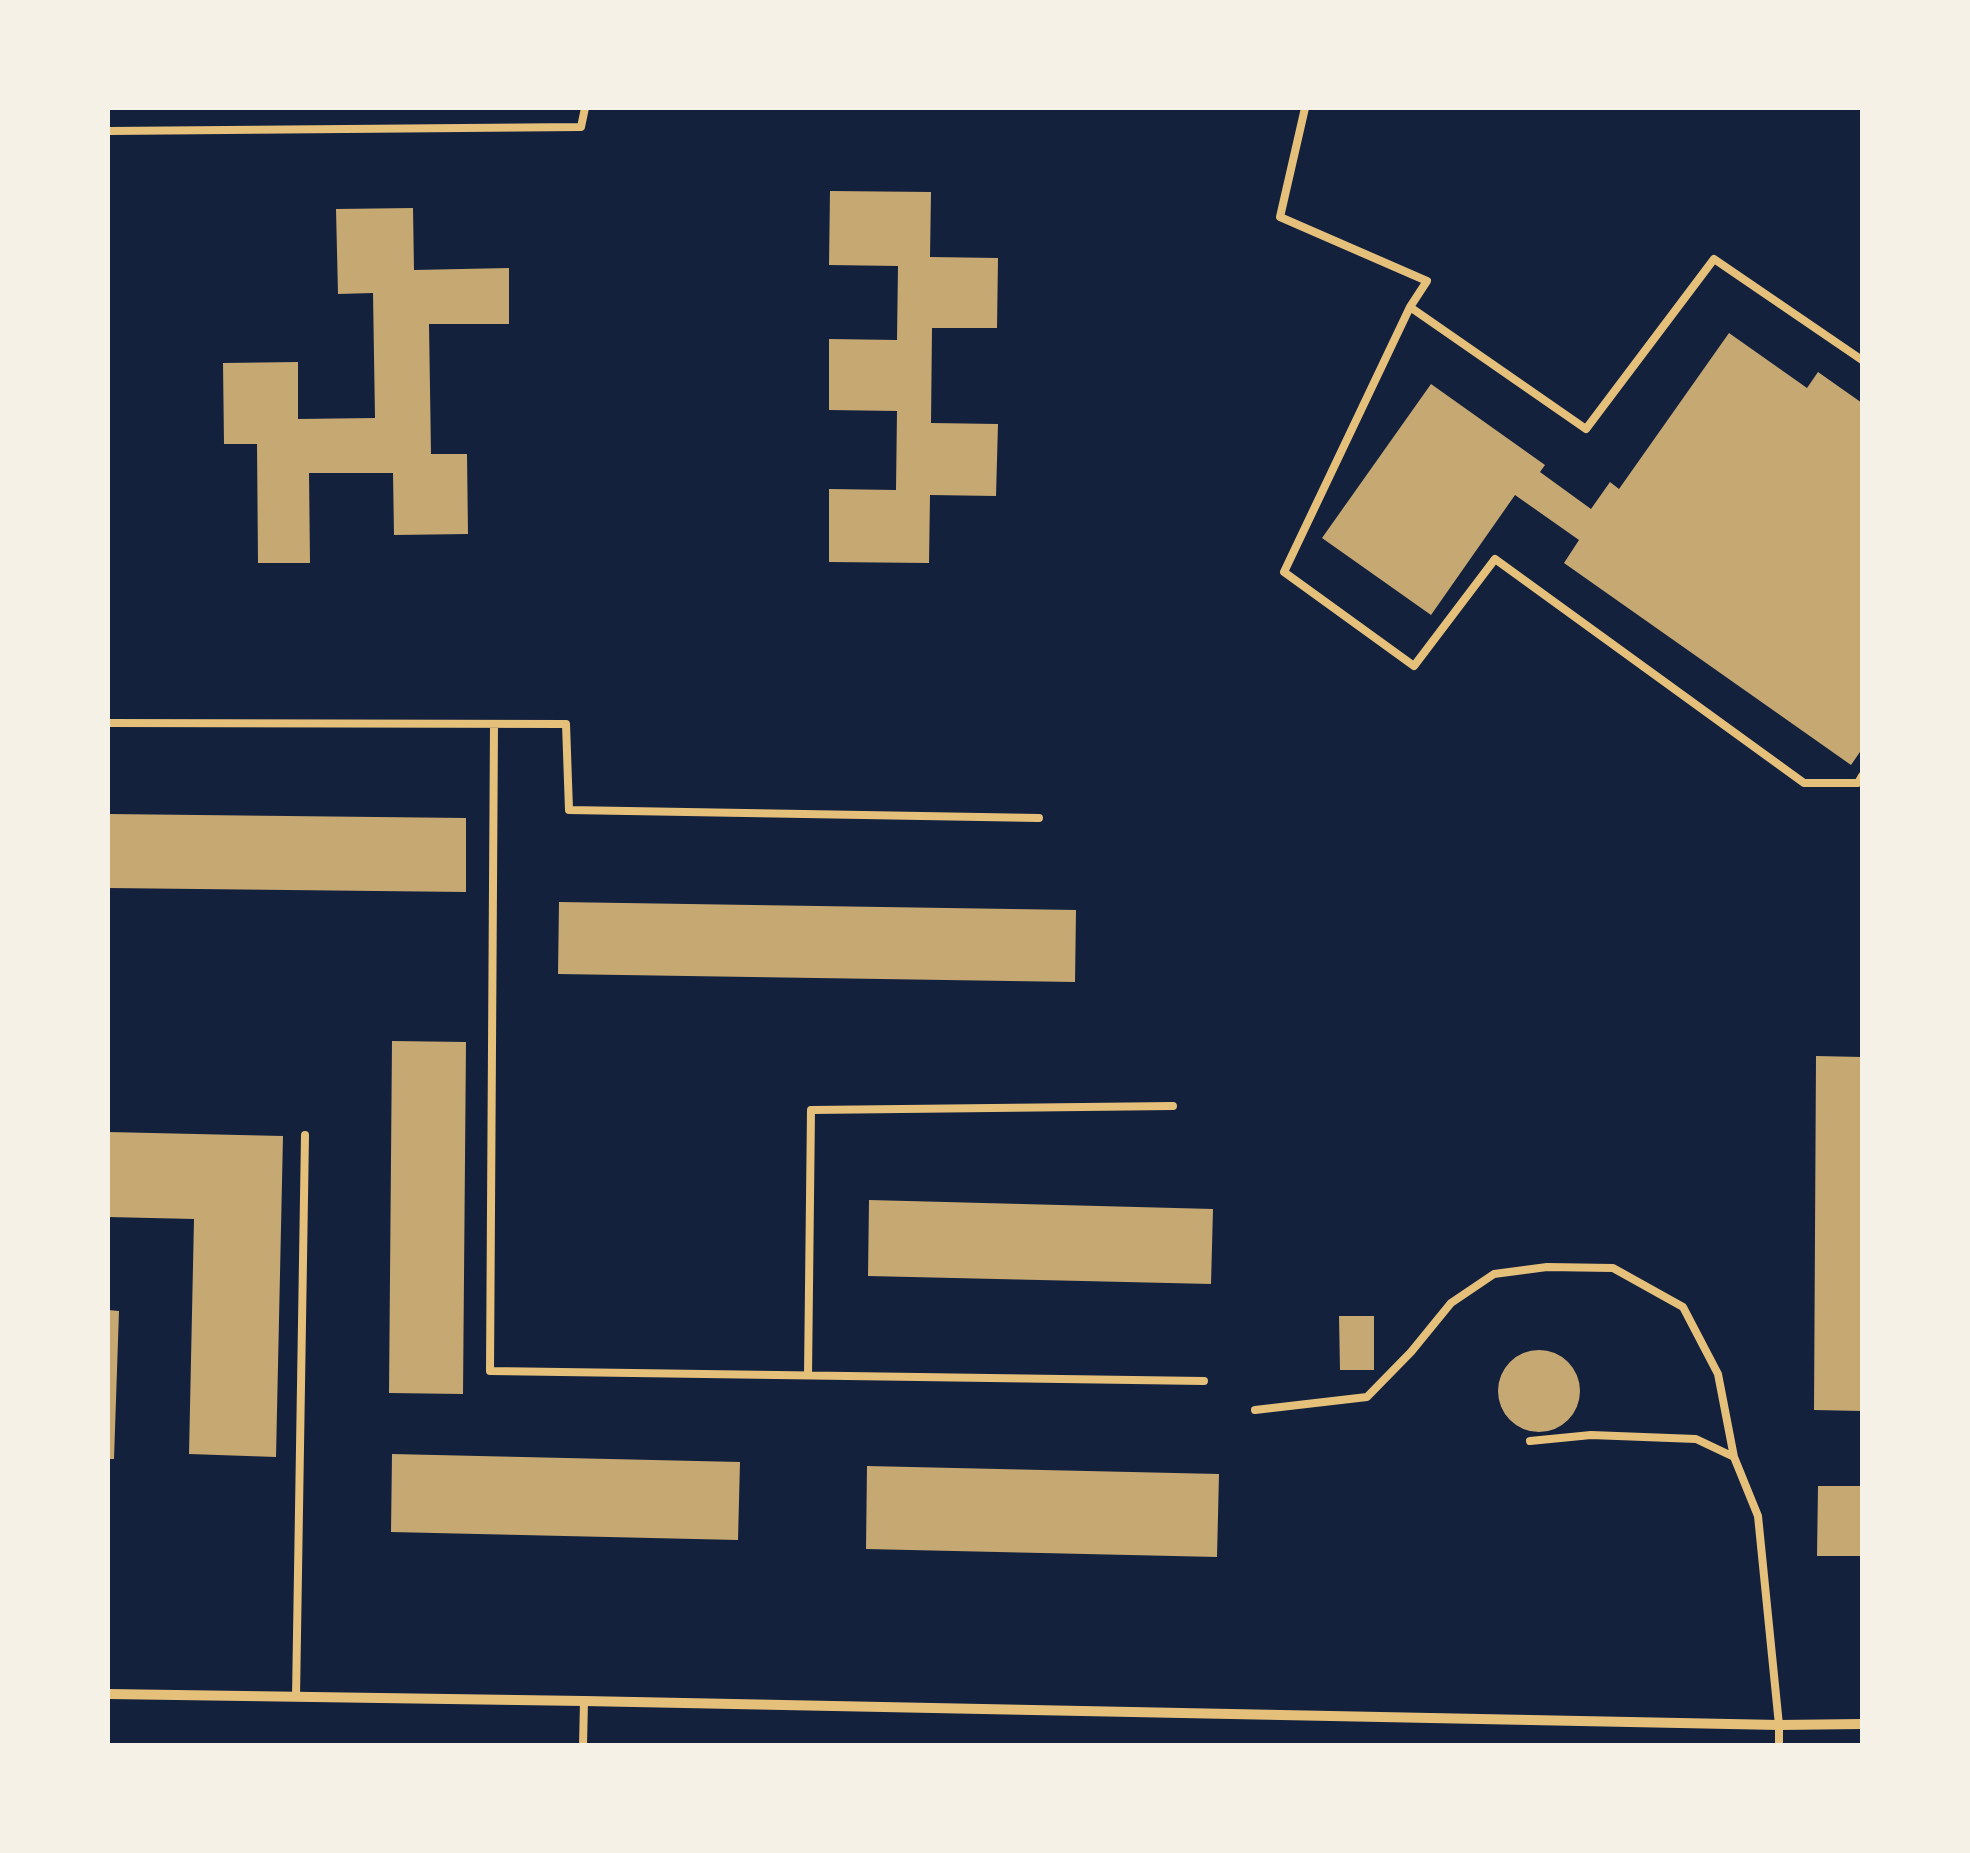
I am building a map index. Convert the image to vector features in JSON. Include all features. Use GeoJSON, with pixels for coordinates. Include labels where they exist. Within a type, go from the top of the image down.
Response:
{"type":"FeatureCollection","features":[{"type":"Feature","properties":{"kind":"street"},"geometry":{"type":"LineString","coordinates":[[108,1694],[1779,1726],[1862,1724]]}},
{"type":"Feature","properties":{"kind":"lane"},"geometry":{"type":"LineString","coordinates":[[108,130],[581,127],[585,108]]}},
{"type":"Feature","properties":{"kind":"lane"},"geometry":{"type":"LineString","coordinates":[[1304,108],[1280,217],[1428,282],[1410,307],[1284,572],[1414,666],[1494,559],[1804,783],[1861,780]]}},
{"type":"Feature","properties":{"kind":"lane"},"geometry":{"type":"LineString","coordinates":[[1410,307],[1586,429],[1714,259],[1862,360]]}},
{"type":"Feature","properties":{"kind":"lane"},"geometry":{"type":"LineString","coordinates":[[108,723],[566,724],[568,810],[1039,818]]}},
{"type":"Feature","properties":{"kind":"lane"},"geometry":{"type":"LineString","coordinates":[[494,724],[490,1371],[1204,1381]]}},
{"type":"Feature","properties":{"kind":"lane"},"geometry":{"type":"LineString","coordinates":[[808,1375],[811,1110],[1174,1106]]}},
{"type":"Feature","properties":{"kind":"lane"},"geometry":{"type":"LineString","coordinates":[[296,1697],[305,1134]]}},
{"type":"Feature","properties":{"kind":"lane"},"geometry":{"type":"LineString","coordinates":[[1255,1410],[1367,1397],[1412,1352],[1451,1303],[1494,1274],[1547,1267],[1613,1268],[1683,1307],[1718,1374],[1734,1457],[1758,1516],[1778,1746]]}},
{"type":"Feature","properties":{"kind":"lane"},"geometry":{"type":"LineString","coordinates":[[1530,1441],[1591,1436],[1696,1439],[1734,1457]]}},
{"type":"Feature","properties":{"kind":"lane"},"geometry":{"type":"LineString","coordinates":[[583,1746],[584,1701]]}},
{"type":"Feature","properties":{"kind":"building"},"geometry":{"type":"Polygon","coordinates":[[[830,191],[931,192],[930,257],[998,258],[997,328],[932,328],[931,423],[998,424],[996,496],[930,495],[929,563],[829,562],[829,489],[896,490],[897,411],[829,410],[829,339],[897,340],[898,266],[829,265],[830,191]]]}},
{"type":"Feature","properties":{"kind":"building"},"geometry":{"type":"Polygon","coordinates":[[[413,208],[414,270],[509,268],[509,324],[429,324],[431,454],[467,454],[468,534],[394,535],[393,473],[309,473],[310,563],[258,563],[257,444],[224,444],[223,363],[298,362],[298,419],[375,418],[373,293],[338,294],[336,209],[413,208]]]}},
{"type":"Feature","properties":{"kind":"building"},"geometry":{"type":"Polygon","coordinates":[[[1729,333],[1807,388],[1818,372],[1862,403],[1862,749],[1851,765],[1564,563],[1579,540],[1515,495],[1431,615],[1322,538],[1431,384],[1545,465],[1540,472],[1591,509],[1610,482],[1619,489],[1729,333]]]}},
{"type":"Feature","properties":{"kind":"building"},"geometry":{"type":"Polygon","coordinates":[[[108,814],[466,818],[466,892],[108,888],[108,814]]]}},
{"type":"Feature","properties":{"kind":"building"},"geometry":{"type":"Polygon","coordinates":[[[559,902],[1076,910],[1075,982],[558,974],[559,902]]]}},
{"type":"Feature","properties":{"kind":"building"},"geometry":{"type":"Polygon","coordinates":[[[392,1041],[466,1042],[463,1394],[389,1393],[392,1041]]]}},
{"type":"Feature","properties":{"kind":"building"},"geometry":{"type":"Polygon","coordinates":[[[1816,1056],[1862,1057],[1862,1411],[1814,1410],[1816,1056]]]}},
{"type":"Feature","properties":{"kind":"building"},"geometry":{"type":"Polygon","coordinates":[[[108,1132],[283,1136],[276,1457],[189,1454],[194,1219],[108,1217],[108,1132]]]}},
{"type":"Feature","properties":{"kind":"building"},"geometry":{"type":"Polygon","coordinates":[[[869,1200],[1213,1209],[1211,1284],[868,1276],[869,1200]]]}},
{"type":"Feature","properties":{"kind":"building"},"geometry":{"type":"Polygon","coordinates":[[[108,1310],[119,1311],[114,1459],[108,1459],[108,1310]]]}},
{"type":"Feature","properties":{"kind":"building"},"geometry":{"type":"Polygon","coordinates":[[[1339,1316],[1374,1316],[1374,1370],[1340,1370],[1339,1316]]]}},
{"type":"Feature","properties":{"kind":"building"},"geometry":{"type":"Polygon","coordinates":[[[1539,1350],[1555,1353],[1568,1362],[1577,1375],[1577,1407],[1568,1420],[1555,1429],[1539,1432],[1523,1429],[1510,1420],[1501,1407],[1498,1391],[1501,1375],[1510,1362],[1523,1353],[1539,1350]]]}},
{"type":"Feature","properties":{"kind":"building"},"geometry":{"type":"Polygon","coordinates":[[[392,1454],[740,1462],[738,1540],[391,1532],[392,1454]]]}},
{"type":"Feature","properties":{"kind":"building"},"geometry":{"type":"Polygon","coordinates":[[[867,1466],[1219,1474],[1217,1557],[866,1549],[867,1466]]]}},
{"type":"Feature","properties":{"kind":"building"},"geometry":{"type":"Polygon","coordinates":[[[1818,1486],[1862,1486],[1862,1556],[1817,1556],[1818,1486]]]}}]}
